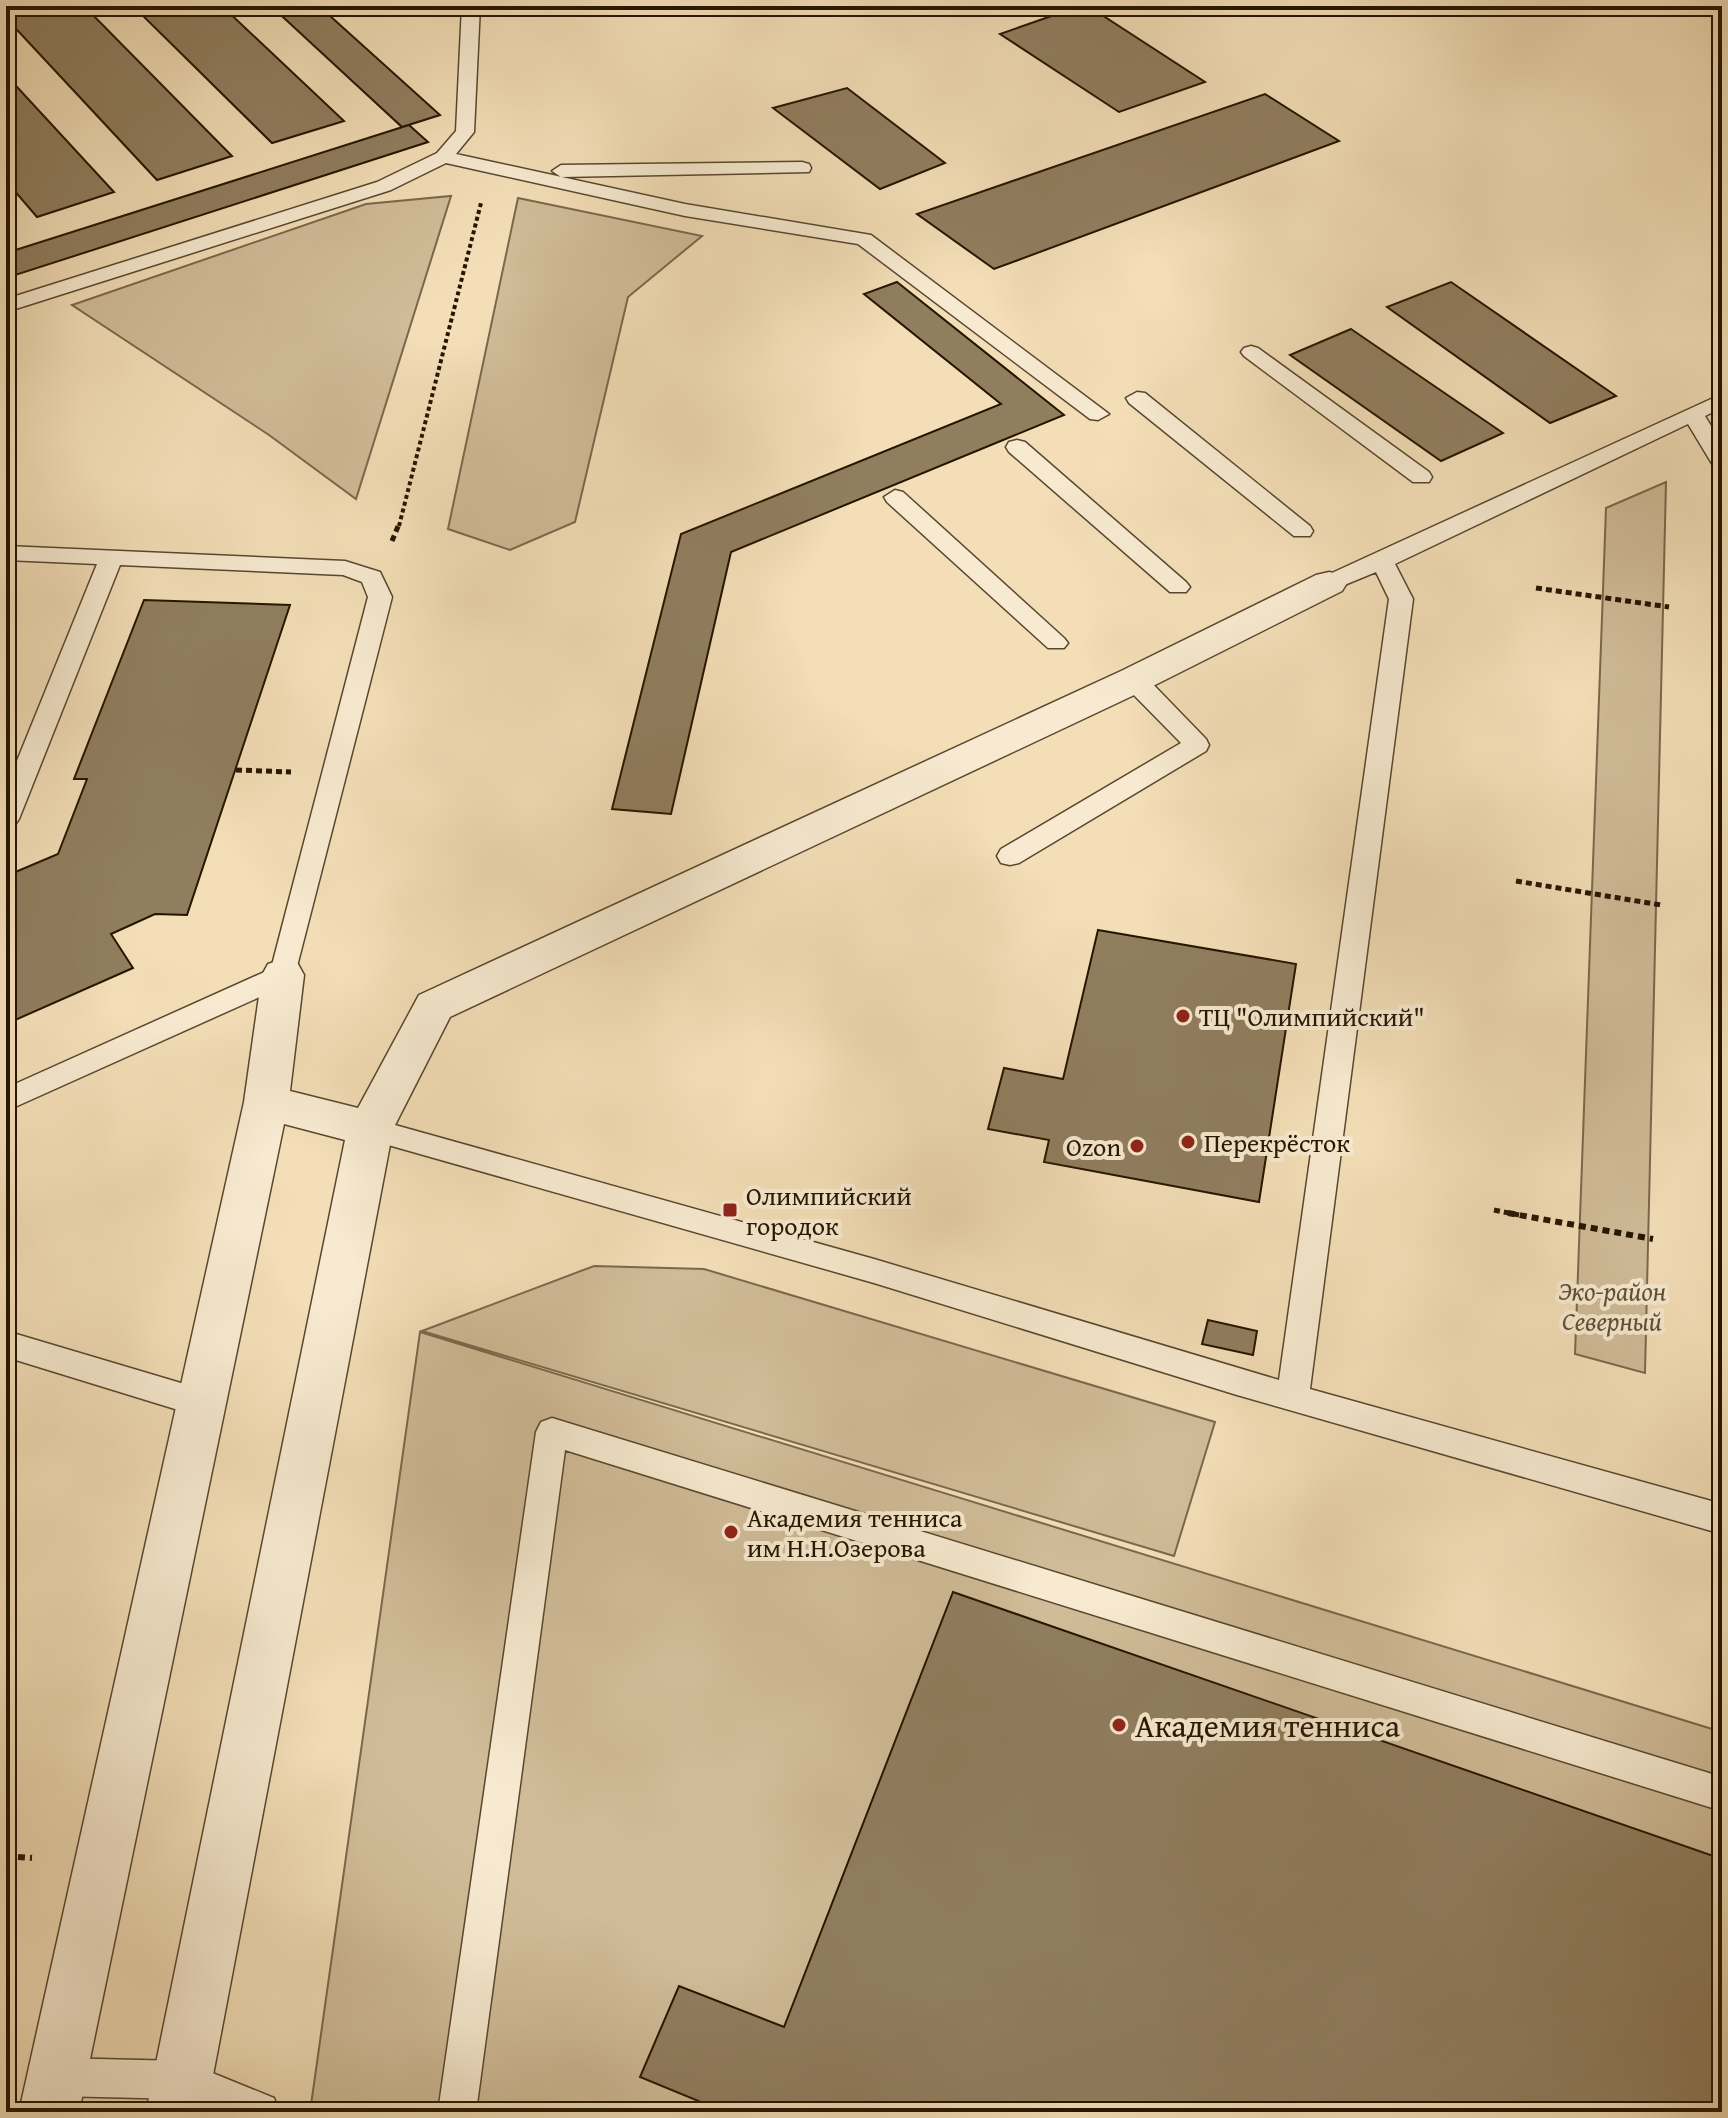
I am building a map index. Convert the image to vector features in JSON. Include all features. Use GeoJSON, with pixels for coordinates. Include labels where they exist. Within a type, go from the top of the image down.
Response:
{"type":"FeatureCollection","features":[{"type":"Feature","properties":{"kind":"street"},"geometry":{"type":"LineString","coordinates":[[180,2096],[370,1129],[434,1006],[1134,680],[1329,583]]}},
{"type":"Feature","properties":{"kind":"street"},"geometry":{"type":"LineString","coordinates":[[53,2095],[266,1102],[283,975]]}},
{"type":"Feature","properties":{"kind":"street"},"geometry":{"type":"LineString","coordinates":[[266,1102],[370,1129]]}},
{"type":"Feature","properties":{"kind":"lane"},"geometry":{"type":"LineString","coordinates":[[6,306],[384,186],[444,157],[465,132],[471,6]]}},
{"type":"Feature","properties":{"kind":"lane"},"geometry":{"type":"LineString","coordinates":[[444,157],[685,210],[864,239],[1098,414]]}},
{"type":"Feature","properties":{"kind":"lane"},"geometry":{"type":"LineString","coordinates":[[512,172],[802,168]]}},
{"type":"Feature","properties":{"kind":"lane"},"geometry":{"type":"LineString","coordinates":[[1251,352],[1421,477]]}},
{"type":"Feature","properties":{"kind":"lane"},"geometry":{"type":"LineString","coordinates":[[1137,398],[1302,531]]}},
{"type":"Feature","properties":{"kind":"lane"},"geometry":{"type":"LineString","coordinates":[[1329,583],[1382,561],[1722,400]]}},
{"type":"Feature","properties":{"kind":"lane"},"geometry":{"type":"LineString","coordinates":[[1692,413],[1722,462]]}},
{"type":"Feature","properties":{"kind":"lane"},"geometry":{"type":"LineString","coordinates":[[1017,447],[1178,587]]}},
{"type":"Feature","properties":{"kind":"lane"},"geometry":{"type":"LineString","coordinates":[[895,497],[1056,643]]}},
{"type":"Feature","properties":{"kind":"lane"},"geometry":{"type":"LineString","coordinates":[[6,553],[345,568],[372,577],[380,597],[283,975],[6,1100]]}},
{"type":"Feature","properties":{"kind":"lane"},"geometry":{"type":"LineString","coordinates":[[6,819],[111,558]]}},
{"type":"Feature","properties":{"kind":"lane"},"geometry":{"type":"LineString","coordinates":[[1293,1396],[1401,599],[1382,561]]}},
{"type":"Feature","properties":{"kind":"lane"},"geometry":{"type":"LineString","coordinates":[[1010,856],[1197,745],[1134,680]]}},
{"type":"Feature","properties":{"kind":"lane"},"geometry":{"type":"LineString","coordinates":[[370,1129],[874,1271],[1237,1382],[1722,1519]]}},
{"type":"Feature","properties":{"kind":"lane"},"geometry":{"type":"LineString","coordinates":[[6,1344],[201,1403]]}},
{"type":"Feature","properties":{"kind":"lane"},"geometry":{"type":"LineString","coordinates":[[457,2112],[552,1432],[1722,1794]]}},
{"type":"Feature","properties":{"kind":"lane"},"geometry":{"type":"LineString","coordinates":[[53,2095],[180,2096],[260,2112]]}},
{"type":"Feature","properties":{"kind":"path"},"geometry":{"type":"LineString","coordinates":[[372,577],[397,532],[490,167]]}},
{"type":"Feature","properties":{"kind":"path"},"geometry":{"type":"LineString","coordinates":[[1536,588],[1669,607]]}},
{"type":"Feature","properties":{"kind":"path"},"geometry":{"type":"LineString","coordinates":[[1516,881],[1661,905]]}},
{"type":"Feature","properties":{"kind":"path"},"geometry":{"type":"LineString","coordinates":[[1494,1210],[1653,1239]]}},
{"type":"Feature","properties":{"kind":"path"},"geometry":{"type":"LineString","coordinates":[[6,1856],[32,1858]]}},
{"type":"Feature","properties":{"kind":"green space"},"geometry":{"type":"Polygon","coordinates":[[[451,196],[356,499],[269,435],[72,305],[366,204],[451,196]]]}},
{"type":"Feature","properties":{"kind":"green space"},"geometry":{"type":"Polygon","coordinates":[[[518,198],[702,236],[628,297],[575,522],[510,550],[448,529],[518,198]]]}},
{"type":"Feature","properties":{"kind":"green space","name":"Эко-район Северный"},"geometry":{"type":"Polygon","coordinates":[[[1666,482],[1645,1373],[1575,1354],[1606,508],[1666,482]]]}},
{"type":"Feature","properties":{"kind":"green space"},"geometry":{"type":"Polygon","coordinates":[[[594,1266],[704,1269],[1215,1422],[1174,1556],[422,1331],[594,1266]]]}},
{"type":"Feature","properties":{"kind":"green space","name":"Академия тенниса им Н.Н.Озерова"},"geometry":{"type":"Polygon","coordinates":[[[420,1332],[1722,1732],[1722,2112],[310,2112],[420,1332]]]}},
{"type":"Feature","properties":{"kind":"building"},"geometry":{"type":"Polygon","coordinates":[[[6,6],[84,6],[232,156],[157,180],[6,18],[6,6]]]}},
{"type":"Feature","properties":{"kind":"building"},"geometry":{"type":"Polygon","coordinates":[[[133,6],[222,6],[344,121],[272,143],[133,6]]]}},
{"type":"Feature","properties":{"kind":"building"},"geometry":{"type":"Polygon","coordinates":[[[271,6],[319,6],[440,115],[402,127],[271,6]]]}},
{"type":"Feature","properties":{"kind":"building"},"geometry":{"type":"Polygon","coordinates":[[[1080,6],[1088,6],[1205,82],[1119,112],[1000,34],[1080,6]]]}},
{"type":"Feature","properties":{"kind":"building"},"geometry":{"type":"Polygon","coordinates":[[[6,75],[114,192],[37,217],[6,181],[6,75]]]}},
{"type":"Feature","properties":{"kind":"building"},"geometry":{"type":"Polygon","coordinates":[[[847,88],[945,163],[880,189],[773,108],[847,88]]]}},
{"type":"Feature","properties":{"kind":"building"},"geometry":{"type":"Polygon","coordinates":[[[1265,94],[1339,141],[994,269],[917,214],[1265,94]]]}},
{"type":"Feature","properties":{"kind":"building"},"geometry":{"type":"Polygon","coordinates":[[[409,125],[428,142],[6,278],[6,253],[409,125]]]}},
{"type":"Feature","properties":{"kind":"building"},"geometry":{"type":"Polygon","coordinates":[[[897,282],[1064,415],[731,552],[671,814],[612,809],[681,534],[1001,404],[864,294],[897,282]]]}},
{"type":"Feature","properties":{"kind":"building"},"geometry":{"type":"Polygon","coordinates":[[[1451,282],[1616,396],[1550,423],[1387,307],[1451,282]]]}},
{"type":"Feature","properties":{"kind":"building"},"geometry":{"type":"Polygon","coordinates":[[[1351,329],[1503,433],[1441,461],[1290,355],[1351,329]]]}},
{"type":"Feature","properties":{"kind":"building"},"geometry":{"type":"Polygon","coordinates":[[[144,600],[290,605],[187,915],[155,914],[111,934],[133,968],[6,1024],[6,876],[58,854],[87,779],[74,779],[144,600]]]}},
{"type":"Feature","properties":{"kind":"building","name":"ТЦ \"Олимпийский\""},"geometry":{"type":"Polygon","coordinates":[[[1098,930],[1296,964],[1259,1202],[1044,1162],[1049,1140],[988,1129],[1004,1068],[1063,1079],[1098,930]]]}},
{"type":"Feature","properties":{"kind":"building"},"geometry":{"type":"Polygon","coordinates":[[[1208,1320],[1257,1331],[1253,1355],[1202,1344],[1208,1320]]]}},
{"type":"Feature","properties":{"kind":"building","name":"Академия тенниса"},"geometry":{"type":"Polygon","coordinates":[[[953,1592],[1722,1859],[1722,2112],[725,2112],[640,2077],[679,1986],[784,2027],[953,1592]]]}},
{"type":"Feature","properties":{"kind":"place","name":"ТЦ \"Олимпийский\""},"geometry":{"type":"Point","coordinates":[1183,1016]}},
{"type":"Feature","properties":{"kind":"place","name":"Перекрёсток"},"geometry":{"type":"Point","coordinates":[1188,1142]}},
{"type":"Feature","properties":{"kind":"place","name":"Ozon"},"geometry":{"type":"Point","coordinates":[1137,1146]}},
{"type":"Feature","properties":{"kind":"place","name":"Олимпийский городок"},"geometry":{"type":"Point","coordinates":[730,1210]}},
{"type":"Feature","properties":{"kind":"place","name":"Академия тенниса им Н.Н.Озерова"},"geometry":{"type":"Point","coordinates":[731,1532]}},
{"type":"Feature","properties":{"kind":"place","name":"Академия тенниса"},"geometry":{"type":"Point","coordinates":[1119,1725]}}]}
